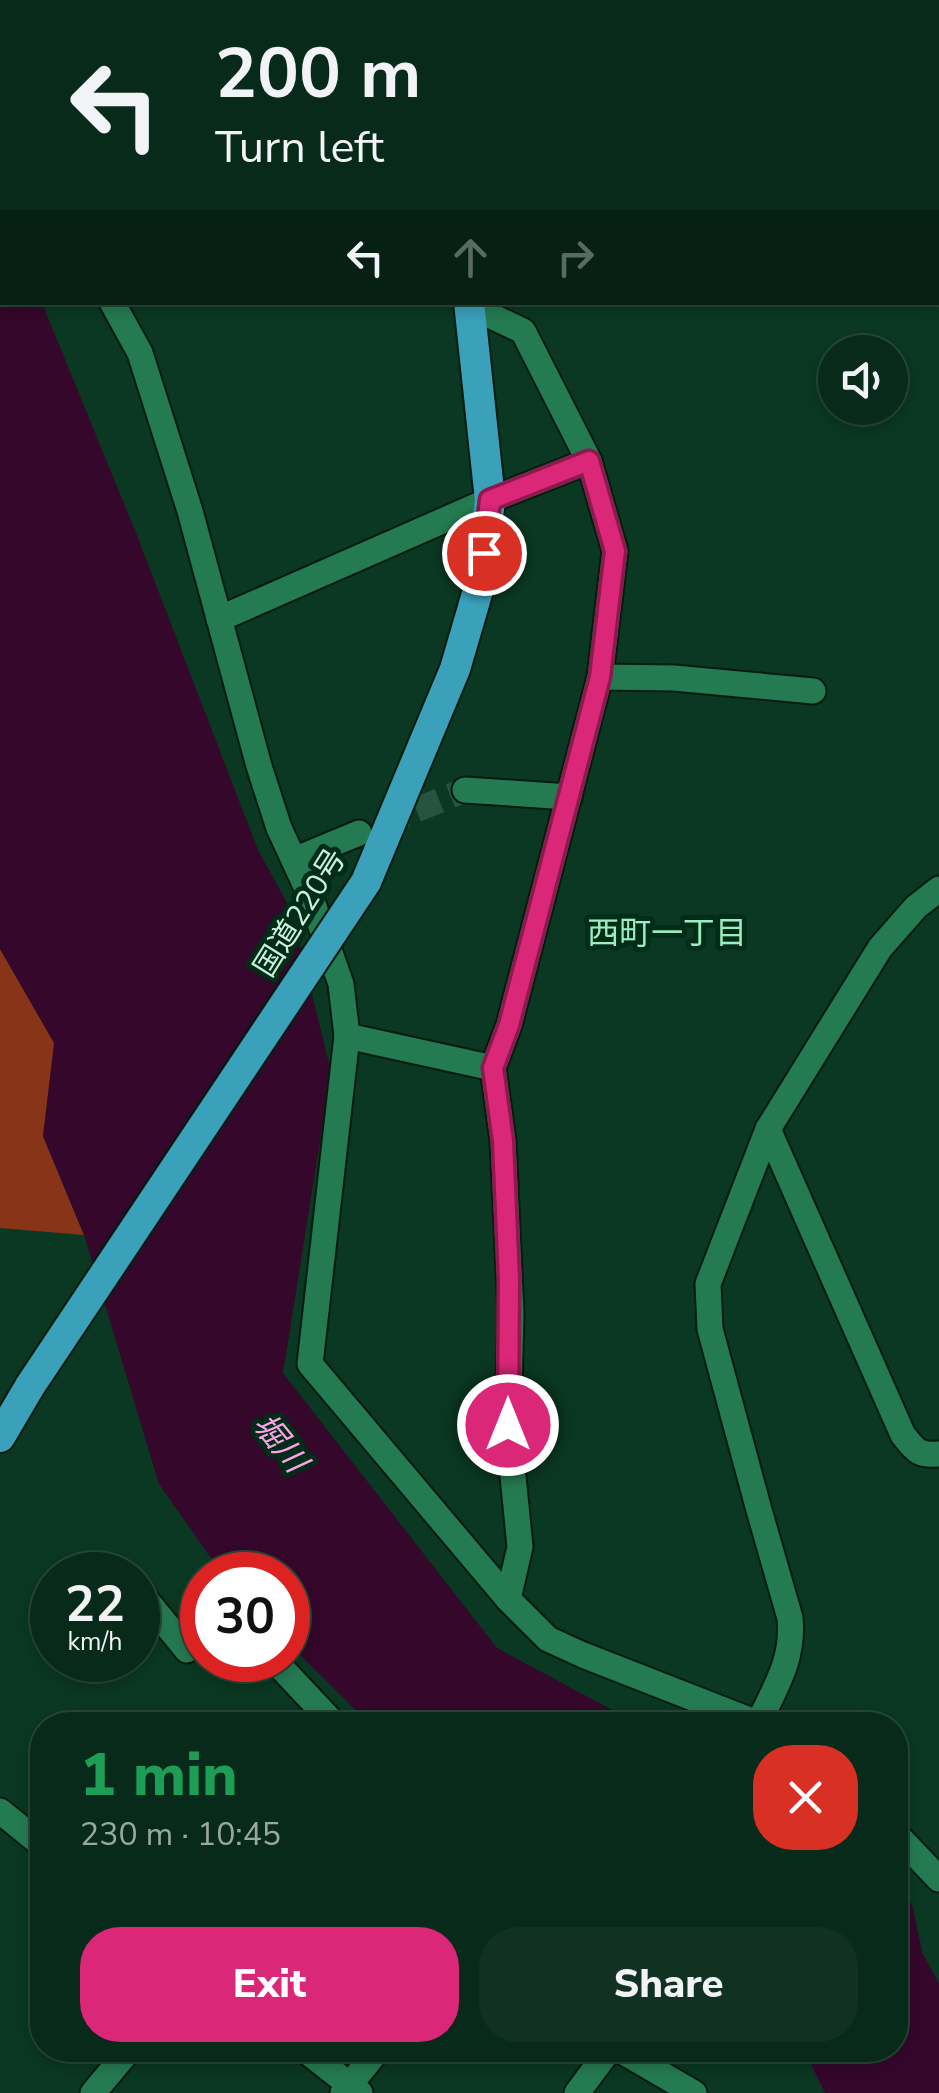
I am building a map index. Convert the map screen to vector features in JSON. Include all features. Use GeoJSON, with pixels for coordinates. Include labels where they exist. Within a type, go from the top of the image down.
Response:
{"type":"FeatureCollection","features":[{"type":"Feature","properties":{"kind":"highway","name":"国道220号"},"geometry":{"type":"LineString","coordinates":[[0,1437],[30,1386],[366,882],[455,669],[482,580],[490,500],[469,305]]}},
{"type":"Feature","properties":{"kind":"street"},"geometry":{"type":"LineString","coordinates":[[114,305],[140,353],[190,511],[278,828],[310,894],[341,984],[348,1036],[310,1364],[548,1640],[726,1712]]}},
{"type":"Feature","properties":{"kind":"street"},"geometry":{"type":"LineString","coordinates":[[471,305],[523,331],[589,461],[615,551],[600,677],[509,1025],[493,1068],[503,1141],[511,1314],[508,1425],[520,1547],[508,1598]]}},
{"type":"Feature","properties":{"kind":"street"},"geometry":{"type":"LineString","coordinates":[[219,619],[490,500],[589,461]]}},
{"type":"Feature","properties":{"kind":"street"},"geometry":{"type":"LineString","coordinates":[[600,677],[674,678],[813,691]]}},
{"type":"Feature","properties":{"kind":"street"},"geometry":{"type":"LineString","coordinates":[[465,790],[569,797]]}},
{"type":"Feature","properties":{"kind":"street"},"geometry":{"type":"LineString","coordinates":[[294,860],[359,833]]}},
{"type":"Feature","properties":{"kind":"street"},"geometry":{"type":"LineString","coordinates":[[765,1712],[788,1658],[790,1618],[710,1329],[708,1284],[768,1129],[880,948],[916,907],[938,892]]}},
{"type":"Feature","properties":{"kind":"street"},"geometry":{"type":"LineString","coordinates":[[348,1036],[493,1068]]}},
{"type":"Feature","properties":{"kind":"street"},"geometry":{"type":"LineString","coordinates":[[768,1129],[902,1435],[924,1456],[939,1454]]}},
{"type":"Feature","properties":{"kind":"street"},"geometry":{"type":"LineString","coordinates":[[160,1617],[180,1641]]}},
{"type":"Feature","properties":{"kind":"street"},"geometry":{"type":"LineString","coordinates":[[295,1682],[323,1712]]}},
{"type":"Feature","properties":{"kind":"street"},"geometry":{"type":"LineString","coordinates":[[0,1811],[30,1835]]}},
{"type":"Feature","properties":{"kind":"street"},"geometry":{"type":"LineString","coordinates":[[908,1847],[939,1879]]}},
{"type":"Feature","properties":{"kind":"street"},"geometry":{"type":"LineString","coordinates":[[94,2093],[119,2062]]}},
{"type":"Feature","properties":{"kind":"street"},"geometry":{"type":"LineString","coordinates":[[319,2062],[351,2090],[370,2062]]}},
{"type":"Feature","properties":{"kind":"street"},"geometry":{"type":"LineString","coordinates":[[577,2093],[600,2062]]}},
{"type":"Feature","properties":{"kind":"street"},"geometry":{"type":"LineString","coordinates":[[641,2062],[694,2093]]}},
{"type":"Feature","properties":{"kind":"shaded area"},"geometry":{"type":"Polygon","coordinates":[[[0,949],[55,1043],[43,1136],[84,1235],[0,1228],[0,949]]]}},
{"type":"Feature","properties":{"kind":"water","name":"堀川"},"geometry":{"type":"Polygon","coordinates":[[[0,305],[43,305],[258,850],[292,912],[331,1072],[283,1373],[497,1648],[616,1712],[358,1712],[310,1665],[310,1552],[207,1552],[159,1484],[84,1235],[43,1136],[54,1043],[0,949],[0,305]]]}},
{"type":"Feature","properties":{"kind":"water"},"geometry":{"type":"Polygon","coordinates":[[[908,1900],[922,1952],[939,1984],[939,2093],[825,2093],[810,2062],[908,2062],[908,1900]]]}},
{"type":"Feature","properties":{"kind":"tunnel"},"geometry":{"type":"LineString","coordinates":[[382,824],[465,790]]}},
{"type":"Feature","properties":{"kind":"district","name":"西町一丁目"},"geometry":{"type":"Point","coordinates":[667,933]}},
{"type":"Feature","properties":{"kind":"route"},"geometry":{"type":"LineString","coordinates":[[484,553],[490,500],[589,461],[615,551],[600,677],[509,1025],[493,1068],[503,1141],[511,1314],[508,1425]]}}]}
